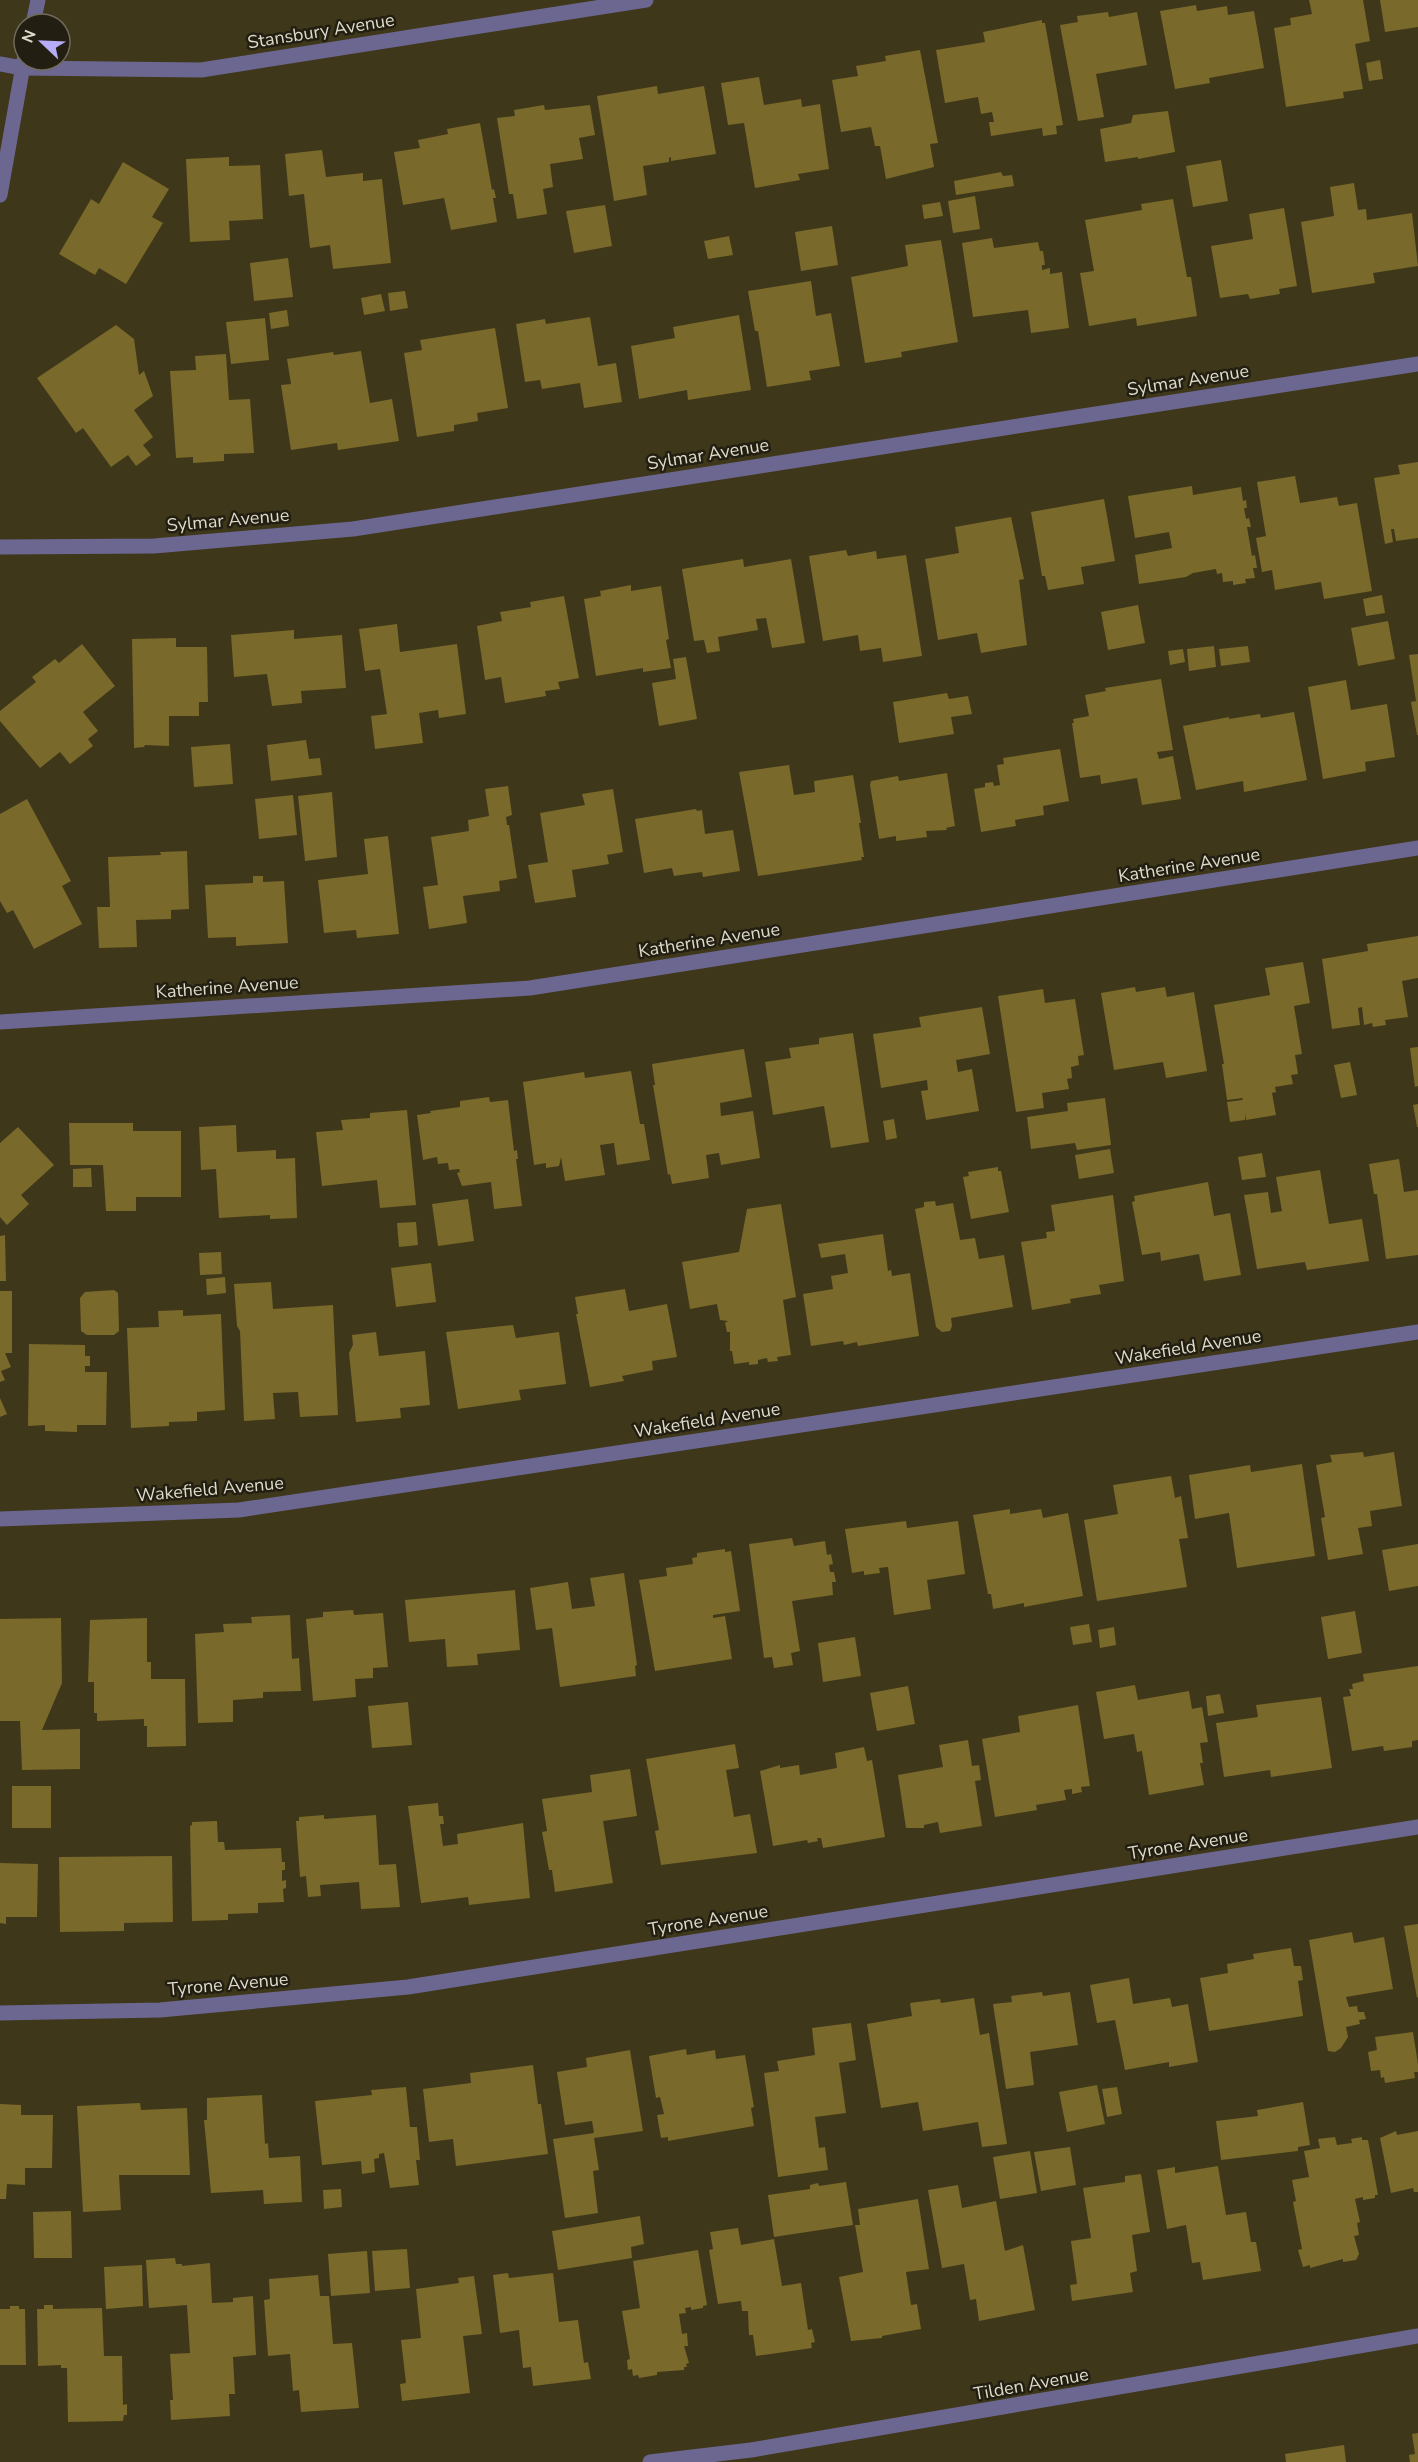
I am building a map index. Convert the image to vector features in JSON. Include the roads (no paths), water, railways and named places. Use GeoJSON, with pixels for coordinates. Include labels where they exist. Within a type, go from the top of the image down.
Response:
{"type":"FeatureCollection","features":[{"type":"Feature","properties":{"kind":"street","name":"Stansbury Avenue"},"geometry":{"type":"LineString","coordinates":[[72,66],[201,70],[646,0]]}},
{"type":"Feature","properties":{"kind":"street"},"geometry":{"type":"LineString","coordinates":[[0,195],[22,72]]}},
{"type":"Feature","properties":{"kind":"street","name":"Sylmar Avenue"},"geometry":{"type":"LineString","coordinates":[[0,547],[154,546],[353,529],[1418,364]]}},
{"type":"Feature","properties":{"kind":"street","name":"Katherine Avenue"},"geometry":{"type":"LineString","coordinates":[[0,1022],[530,988],[1418,848]]}},
{"type":"Feature","properties":{"kind":"street","name":"Wakefield Avenue"},"geometry":{"type":"LineString","coordinates":[[0,1519],[239,1510],[1418,1332]]}},
{"type":"Feature","properties":{"kind":"street","name":"Tyrone Avenue"},"geometry":{"type":"LineString","coordinates":[[0,2013],[160,2010],[408,1988],[1418,1827]]}},
{"type":"Feature","properties":{"kind":"street","name":"Tilden Avenue"},"geometry":{"type":"LineString","coordinates":[[650,2462],[751,2450],[1418,2336]]}}]}
